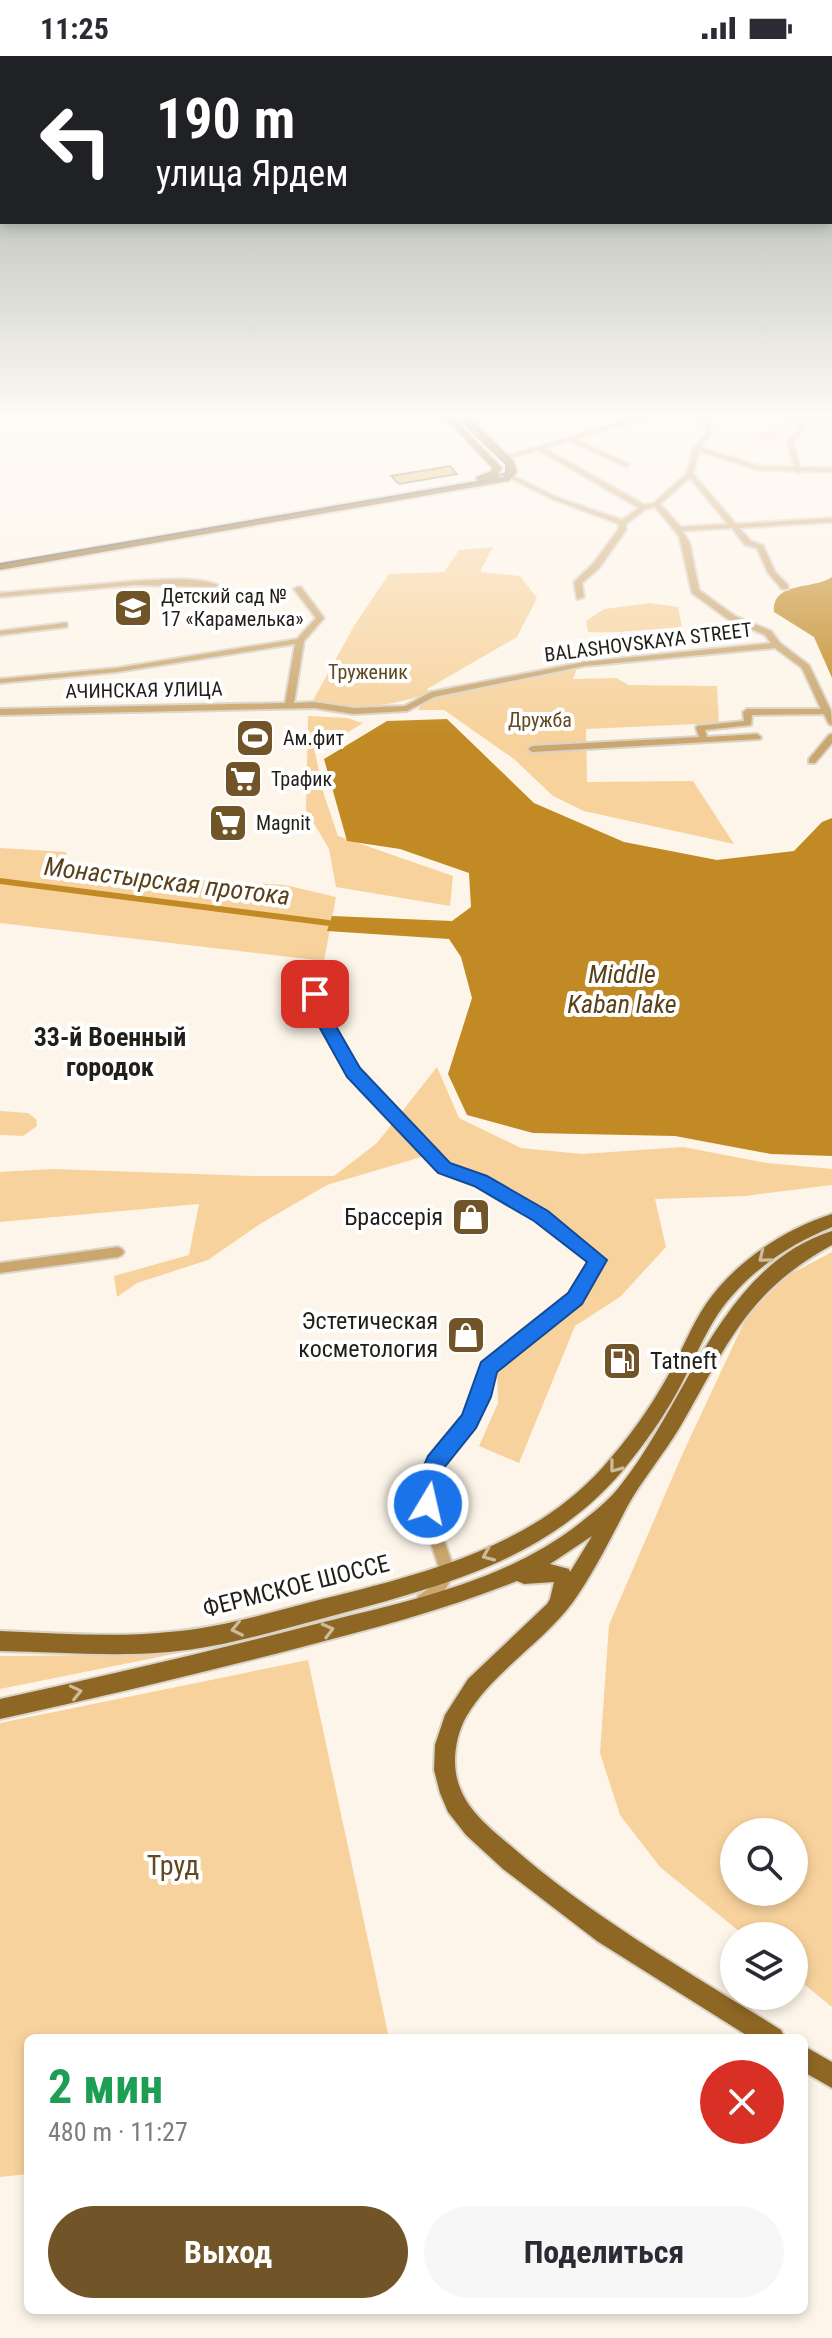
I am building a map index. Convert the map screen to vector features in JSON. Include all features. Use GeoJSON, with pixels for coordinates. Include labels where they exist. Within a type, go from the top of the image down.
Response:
{"type":"FeatureCollection","features":[{"type":"Feature","properties":{"kind":"main road"},"geometry":{"type":"LineString","coordinates":[[0,560],[232,520]]}},
{"type":"Feature","properties":{"kind":"main road"},"geometry":{"type":"LineString","coordinates":[[0,567],[270,520]]}},
{"type":"Feature","properties":{"kind":"main road","name":"ФЕРМСКОЕ ШОССЕ"},"geometry":{"type":"LineString","coordinates":[[0,1641],[172,1642],[276,1621],[448,1572],[529,1537],[581,1504],[608,1476],[652,1417],[712,1309],[729,1288],[775,1249],[832,1220]]}},
{"type":"Feature","properties":{"kind":"main road","name":"ФЕРМСКОЕ ШОССЕ"},"geometry":{"type":"LineString","coordinates":[[508,1577],[568,1544],[622,1498],[673,1425],[731,1319],[764,1280],[785,1263],[832,1237]]}},
{"type":"Feature","properties":{"kind":"main road"},"geometry":{"type":"LineString","coordinates":[[622,1498],[598,1547],[560,1601],[542,1624],[481,1680],[458,1710],[447,1737],[444,1757],[446,1776],[454,1802],[471,1826],[555,1899],[767,2034]]}},
{"type":"Feature","properties":{"kind":"main road","name":"ФЕРМСКОЕ ШОССЕ"},"geometry":{"type":"LineString","coordinates":[[0,1709],[177,1670],[508,1577],[557,1572],[564,1580],[560,1601]]}},
{"type":"Feature","properties":{"kind":"main road"},"geometry":{"type":"LineString","coordinates":[[808,2061],[832,2076]]}},
{"type":"Feature","properties":{"kind":"street"},"geometry":{"type":"LineString","coordinates":[[616,520],[623,523]]}},
{"type":"Feature","properties":{"kind":"street"},"geometry":{"type":"LineString","coordinates":[[580,597],[578,582],[596,566],[627,520]]}},
{"type":"Feature","properties":{"kind":"street"},"geometry":{"type":"LineString","coordinates":[[672,520],[681,529],[691,554],[695,591],[732,618],[768,633],[777,645],[806,667],[832,722]]}},
{"type":"Feature","properties":{"kind":"street"},"geometry":{"type":"LineString","coordinates":[[731,520],[748,543],[760,547],[772,573],[785,587]]}},
{"type":"Feature","properties":{"kind":"street"},"geometry":{"type":"LineString","coordinates":[[681,529],[825,520]]}},
{"type":"Feature","properties":{"kind":"street"},"geometry":{"type":"LineString","coordinates":[[0,595],[112,586],[214,585]]}},
{"type":"Feature","properties":{"kind":"street"},"geometry":{"type":"LineString","coordinates":[[289,706],[300,641],[320,618],[298,589]]}},
{"type":"Feature","properties":{"kind":"street"},"geometry":{"type":"LineString","coordinates":[[0,633],[64,625]]}},
{"type":"Feature","properties":{"kind":"street"},"geometry":{"type":"LineString","coordinates":[[0,681],[117,670],[300,641]]}},
{"type":"Feature","properties":{"kind":"street","name":"BALASHOVSKAYA STREET"},"geometry":{"type":"LineString","coordinates":[[289,706],[314,705],[354,711],[407,708],[431,695],[584,664],[777,645]]}},
{"type":"Feature","properties":{"kind":"street","name":"АЧИНСКАЯ УЛИЦА"},"geometry":{"type":"LineString","coordinates":[[0,712],[289,706]]}},
{"type":"Feature","properties":{"kind":"street"},"geometry":{"type":"LineString","coordinates":[[704,740],[700,728],[748,723],[747,712],[827,711]]}},
{"type":"Feature","properties":{"kind":"street"},"geometry":{"type":"LineString","coordinates":[[532,749],[757,737]]}},
{"type":"Feature","properties":{"kind":"street"},"geometry":{"type":"LineString","coordinates":[[812,761],[832,737]]}},
{"type":"Feature","properties":{"kind":"street"},"geometry":{"type":"LineString","coordinates":[[315,994],[324,1021],[353,1072],[444,1168],[480,1181],[541,1216],[598,1260],[575,1299],[488,1368],[481,1397],[469,1421],[435,1462],[426,1486],[431,1522],[448,1572],[436,1592],[417,1605]]}},
{"type":"Feature","properties":{"kind":"street"},"geometry":{"type":"LineString","coordinates":[[0,1268],[118,1252]]}},
{"type":"Feature","properties":{"kind":"green space"},"geometry":{"type":"Polygon","coordinates":[[[493,547],[480,572],[520,576],[537,598],[517,637],[427,689],[430,693],[579,663],[573,679],[616,678],[629,685],[717,686],[719,723],[586,729],[587,782],[693,781],[734,844],[584,811],[553,796],[514,759],[444,710],[418,710],[429,693],[400,702],[371,706],[312,702],[354,626],[389,574],[444,572],[459,550],[493,547]]]}},
{"type":"Feature","properties":{"kind":"green space"},"geometry":{"type":"Polygon","coordinates":[[[650,603],[678,607],[682,628],[588,632],[586,621],[604,609],[650,603]]]}},
{"type":"Feature","properties":{"kind":"green space"},"geometry":{"type":"Polygon","coordinates":[[[308,716],[347,718],[363,723],[315,752],[324,795],[338,836],[453,876],[450,906],[336,887],[329,849],[306,810],[308,716]]]}},
{"type":"Feature","properties":{"kind":"green space"},"geometry":{"type":"Polygon","coordinates":[[[0,848],[66,852],[68,871],[285,885],[336,897],[324,961],[0,923],[0,848]]]}},
{"type":"Feature","properties":{"kind":"green space"},"geometry":{"type":"Polygon","coordinates":[[[437,1067],[459,1118],[521,1148],[582,1154],[683,1147],[767,1163],[832,1169],[832,1185],[745,1196],[655,1199],[666,1247],[620,1297],[575,1326],[519,1463],[479,1446],[498,1403],[497,1372],[557,1323],[594,1282],[590,1246],[523,1197],[442,1173],[428,1155],[327,1185],[260,1224],[208,1260],[137,1283],[117,1297],[114,1276],[189,1255],[199,1204],[0,1222],[0,1172],[51,1169],[334,1176],[377,1143],[437,1067]]]}},
{"type":"Feature","properties":{"kind":"green space"},"geometry":{"type":"Polygon","coordinates":[[[0,1111],[28,1113],[36,1119],[37,1126],[23,1136],[0,1135],[0,1111]]]}},
{"type":"Feature","properties":{"kind":"green space"},"geometry":{"type":"Polygon","coordinates":[[[832,1252],[832,2007],[808,1987],[808,1922],[728,1922],[660,1867],[620,1815],[600,1753],[609,1625],[682,1455],[747,1316],[787,1276],[832,1252]]]}},
{"type":"Feature","properties":{"kind":"green space"},"geometry":{"type":"Polygon","coordinates":[[[228,1643],[0,1689],[0,1656],[126,1655],[228,1643]]]}},
{"type":"Feature","properties":{"kind":"green space","name":"Труд"},"geometry":{"type":"Polygon","coordinates":[[[308,1660],[388,2034],[24,2034],[24,2174],[0,2177],[0,1723],[308,1660]]]}},
{"type":"Feature","properties":{"kind":"water"},"geometry":{"type":"Polygon","coordinates":[[[832,577],[832,678],[814,637],[774,612],[775,602],[786,591],[832,577]]]}},
{"type":"Feature","properties":{"kind":"water","name":"Middle Kaban lake"},"geometry":{"type":"Polygon","coordinates":[[[447,719],[534,803],[624,842],[717,860],[794,851],[822,822],[832,818],[832,1156],[771,1154],[675,1136],[533,1133],[467,1115],[448,1074],[472,998],[461,957],[449,939],[327,931],[332,916],[452,921],[471,907],[469,873],[400,849],[347,841],[324,759],[387,721],[447,719]]]}},
{"type":"Feature","properties":{"kind":"waterway","name":"Монастырская протока"},"geometry":{"type":"LineString","coordinates":[[0,881],[329,923]]}},
{"type":"Feature","properties":{"kind":"tram line"},"geometry":{"type":"LineString","coordinates":[[0,564],[254,520]]}},
{"type":"Feature","properties":{"kind":"place","name":"Детский сад № 17 «Карамелька»"},"geometry":{"type":"Point","coordinates":[133,608]}},
{"type":"Feature","properties":{"kind":"place","name":"Ам.фит"},"geometry":{"type":"Point","coordinates":[255,738]}},
{"type":"Feature","properties":{"kind":"place","name":"Трафик"},"geometry":{"type":"Point","coordinates":[243,779]}},
{"type":"Feature","properties":{"kind":"place","name":"Magnit"},"geometry":{"type":"Point","coordinates":[228,823]}},
{"type":"Feature","properties":{"kind":"place","name":"Брассерiя"},"geometry":{"type":"Point","coordinates":[471,1217]}},
{"type":"Feature","properties":{"kind":"place","name":"Эстетическая косметология"},"geometry":{"type":"Point","coordinates":[466,1335]}},
{"type":"Feature","properties":{"kind":"place","name":"Tatneft"},"geometry":{"type":"Point","coordinates":[622,1361]}},
{"type":"Feature","properties":{"kind":"district","name":"33-й Военный городок"},"geometry":{"type":"Point","coordinates":[110,1052]}},
{"type":"Feature","properties":{"kind":"route"},"geometry":{"type":"LineString","coordinates":[[315,994],[324,1021],[353,1072],[444,1168],[480,1181],[541,1216],[598,1260],[575,1299],[488,1368],[481,1397],[469,1421],[454,1443],[435,1462],[426,1486],[428,1504]]}},
{"type":"Feature","properties":{"kind":"park label","name":"Труженик"},"geometry":{"type":"Point","coordinates":[368,672]}},
{"type":"Feature","properties":{"kind":"park label","name":"Дружба"},"geometry":{"type":"Point","coordinates":[540,720]}}]}
